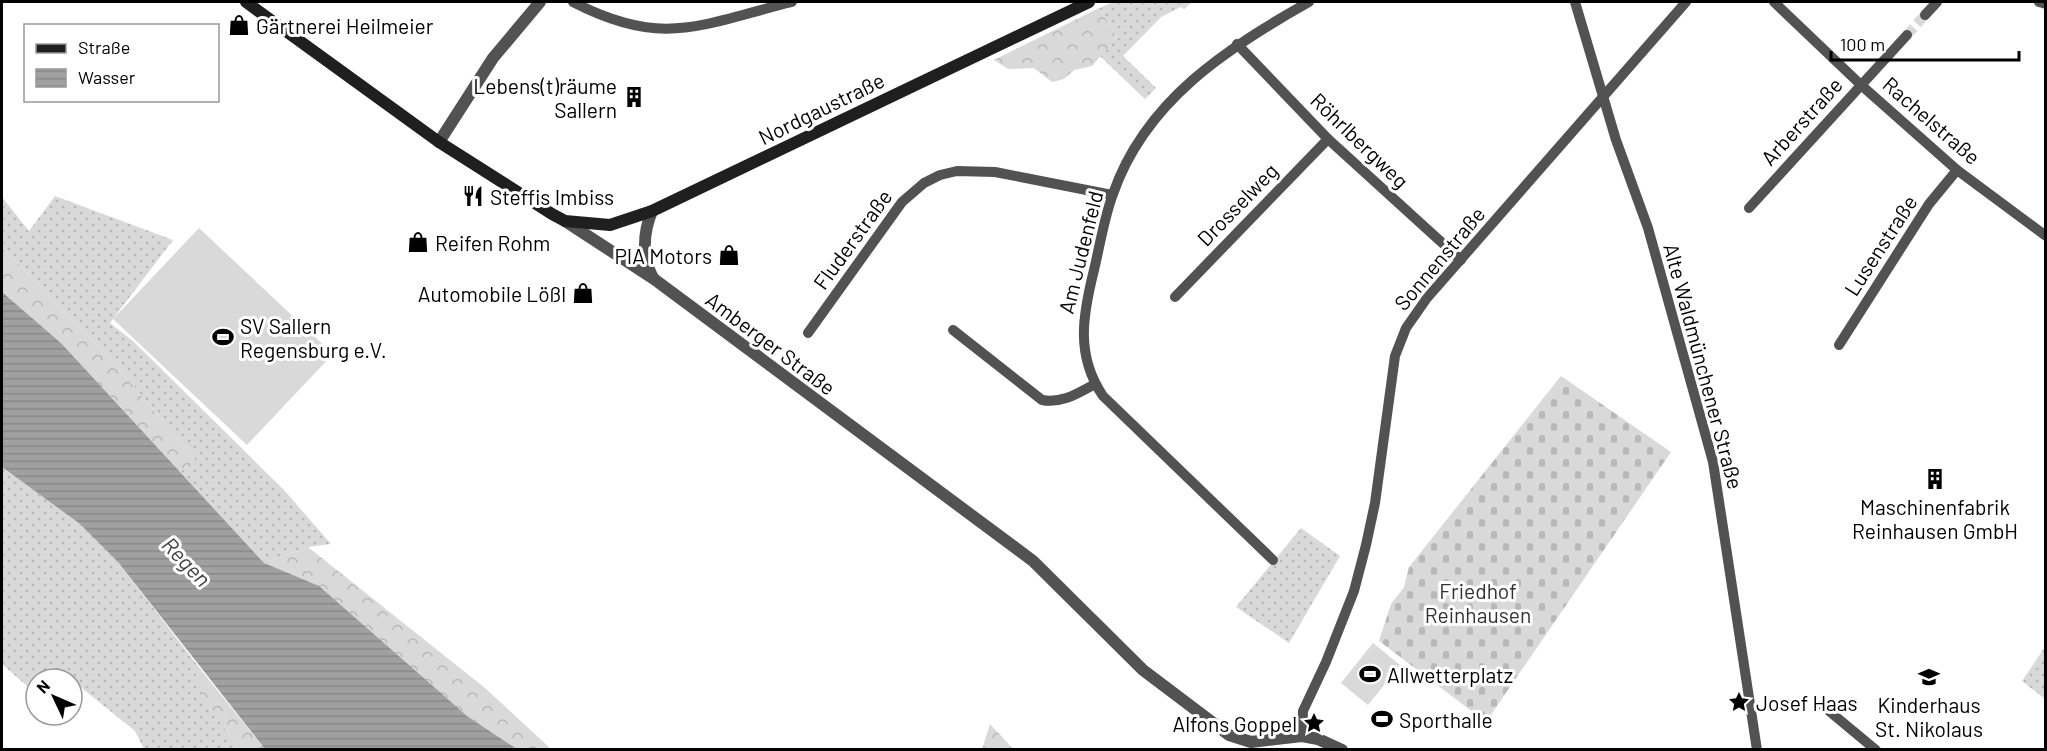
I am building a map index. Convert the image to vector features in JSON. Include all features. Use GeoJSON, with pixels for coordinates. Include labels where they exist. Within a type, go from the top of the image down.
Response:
{"type":"FeatureCollection","features":[{"type":"Feature","properties":{"kind":"main road","name":"Amberger Straße"},"geometry":{"type":"LineString","coordinates":[[246,2],[502,185],[565,221]]}},
{"type":"Feature","properties":{"kind":"main road","name":"Nordgaustraße"},"geometry":{"type":"LineString","coordinates":[[565,221],[610,225],[652,211],[1089,2]]}},
{"type":"Feature","properties":{"kind":"street"},"geometry":{"type":"LineString","coordinates":[[440,142],[493,58],[540,2]]}},
{"type":"Feature","properties":{"kind":"street"},"geometry":{"type":"LineString","coordinates":[[573,2],[629,26],[672,30],[736,17],[792,2]]}},
{"type":"Feature","properties":{"kind":"street","name":"Am Judenfeld"},"geometry":{"type":"LineString","coordinates":[[1273,560],[1103,396],[1085,361],[1082,325],[1112,195],[1131,152],[1147,127],[1181,89],[1237,44],[1309,2]]}},
{"type":"Feature","properties":{"kind":"street","name":"Alte Waldmünchener Straße"},"geometry":{"type":"LineString","coordinates":[[1575,2],[1603,96],[1648,228],[1713,462],[1757,750]]}},
{"type":"Feature","properties":{"kind":"street","name":"Sonnenstraße"},"geometry":{"type":"LineString","coordinates":[[1302,736],[1303,711],[1326,662],[1354,591],[1375,503],[1395,356],[1416,311],[1686,2]]}},
{"type":"Feature","properties":{"kind":"street","name":"Rachelstraße"},"geometry":{"type":"LineString","coordinates":[[1774,2],[1861,85],[1957,170],[2046,236]]}},
{"type":"Feature","properties":{"kind":"street"},"geometry":{"type":"LineString","coordinates":[[1925,15],[1937,2]]}},
{"type":"Feature","properties":{"kind":"street"},"geometry":{"type":"LineString","coordinates":[[2039,2],[2046,4]]}},
{"type":"Feature","properties":{"kind":"street","name":"Arberstraße"},"geometry":{"type":"LineString","coordinates":[[1749,208],[1907,35]]}},
{"type":"Feature","properties":{"kind":"street","name":"Röhrlbergweg"},"geometry":{"type":"LineString","coordinates":[[1237,44],[1328,139],[1461,260]]}},
{"type":"Feature","properties":{"kind":"street","name":"Drosselweg"},"geometry":{"type":"LineString","coordinates":[[1175,297],[1328,139]]}},
{"type":"Feature","properties":{"kind":"street","name":"Lusenstraße"},"geometry":{"type":"LineString","coordinates":[[1839,345],[1929,204],[1957,170]]}},
{"type":"Feature","properties":{"kind":"street","name":"Fluderstraße"},"geometry":{"type":"LineString","coordinates":[[808,333],[902,202],[924,183],[940,175],[957,171],[995,172],[1112,195]]}},
{"type":"Feature","properties":{"kind":"street"},"geometry":{"type":"LineString","coordinates":[[652,211],[646,225],[645,239],[647,266],[654,279]]}},
{"type":"Feature","properties":{"kind":"street","name":"Amberger Straße"},"geometry":{"type":"LineString","coordinates":[[565,221],[654,279],[1033,561],[1155,680],[1229,735],[1251,746]]}},
{"type":"Feature","properties":{"kind":"street"},"geometry":{"type":"LineString","coordinates":[[953,330],[1042,400],[1052,402],[1064,400],[1095,384]]}},
{"type":"Feature","properties":{"kind":"street"},"geometry":{"type":"LineString","coordinates":[[1822,706],[1876,750]]}},
{"type":"Feature","properties":{"kind":"street"},"geometry":{"type":"LineString","coordinates":[[1251,746],[1302,736],[1318,739],[1342,750]]}},
{"type":"Feature","properties":{"kind":"green space"},"geometry":{"type":"Polygon","coordinates":[[[1113,2],[1192,2],[1184,9],[1181,7],[1161,17],[1123,56],[1156,88],[1145,99],[1100,56],[1117,37],[1099,8],[1113,2]]]}},
{"type":"Feature","properties":{"kind":"green space"},"geometry":{"type":"Polygon","coordinates":[[[1099,8],[1117,37],[1092,66],[1074,70],[1064,79],[1052,82],[1034,68],[1008,69],[994,60],[1099,8]]]}},
{"type":"Feature","properties":{"kind":"green space"},"geometry":{"type":"Polygon","coordinates":[[[55,196],[173,240],[110,323],[133,341],[284,490],[331,544],[308,547],[264,563],[180,472],[195,459],[115,364],[2,247],[2,197],[29,231],[55,196]]]}},
{"type":"Feature","properties":{"kind":"green space","name":"SV Sallern Regensburg e.V."},"geometry":{"type":"Polygon","coordinates":[[[199,228],[333,354],[247,445],[113,319],[199,228]]]}},
{"type":"Feature","properties":{"kind":"green space"},"geometry":{"type":"Polygon","coordinates":[[[2,247],[115,364],[195,459],[180,472],[61,343],[2,292],[2,247]]]}},
{"type":"Feature","properties":{"kind":"green space","name":"Friedhof Reinhausen"},"geometry":{"type":"Polygon","coordinates":[[[1561,376],[1671,452],[1486,722],[1379,641],[1391,604],[1404,587],[1409,567],[1561,376]]]}},
{"type":"Feature","properties":{"kind":"green space"},"geometry":{"type":"Polygon","coordinates":[[[2,467],[80,524],[118,562],[201,670],[193,679],[238,749],[144,749],[135,731],[84,690],[84,667],[24,667],[24,683],[2,664],[2,467]]]}},
{"type":"Feature","properties":{"kind":"green space"},"geometry":{"type":"Polygon","coordinates":[[[1301,528],[1340,556],[1289,643],[1236,607],[1301,528]]]}},
{"type":"Feature","properties":{"kind":"green space"},"geometry":{"type":"Polygon","coordinates":[[[308,547],[485,688],[551,749],[517,749],[467,716],[264,563],[308,547]]]}},
{"type":"Feature","properties":{"kind":"green space","name":"Allwetterplatz"},"geometry":{"type":"Polygon","coordinates":[[[1373,643],[1400,665],[1368,705],[1341,683],[1373,643]]]}},
{"type":"Feature","properties":{"kind":"green space"},"geometry":{"type":"Polygon","coordinates":[[[2045,647],[2045,699],[2022,681],[2045,647]]]}},
{"type":"Feature","properties":{"kind":"green space"},"geometry":{"type":"Polygon","coordinates":[[[201,670],[265,749],[238,749],[192,679],[201,670]]]}},
{"type":"Feature","properties":{"kind":"green space"},"geometry":{"type":"Polygon","coordinates":[[[990,724],[1013,749],[982,749],[990,724]]]}},
{"type":"Feature","properties":{"kind":"water","name":"Regen"},"geometry":{"type":"Polygon","coordinates":[[[2,292],[61,343],[264,563],[319,586],[467,716],[517,749],[265,749],[118,562],[80,524],[2,467],[2,292]]]}},
{"type":"Feature","properties":{"kind":"tunnel"},"geometry":{"type":"LineString","coordinates":[[1907,35],[1925,15]]}},
{"type":"Feature","properties":{"kind":"place","name":"Gärtnerei Heilmeier"},"geometry":{"type":"Point","coordinates":[239,25]}},
{"type":"Feature","properties":{"kind":"place","name":"Lebens(t)räume Sallern"},"geometry":{"type":"Point","coordinates":[634,97]}},
{"type":"Feature","properties":{"kind":"place","name":"Steffis Imbiss"},"geometry":{"type":"Point","coordinates":[473,196]}},
{"type":"Feature","properties":{"kind":"place","name":"Reifen Rohm"},"geometry":{"type":"Point","coordinates":[418,242]}},
{"type":"Feature","properties":{"kind":"place","name":"PIA Motors"},"geometry":{"type":"Point","coordinates":[729,255]}},
{"type":"Feature","properties":{"kind":"place","name":"Automobile Lößl"},"geometry":{"type":"Point","coordinates":[583,293]}},
{"type":"Feature","properties":{"kind":"place","name":"SV Sallern Regensburg e.V."},"geometry":{"type":"Point","coordinates":[223,337]}},
{"type":"Feature","properties":{"kind":"place","name":"Maschinenfabrik Reinhausen GmbH"},"geometry":{"type":"Point","coordinates":[1935,479]}},
{"type":"Feature","properties":{"kind":"place","name":"Allwetterplatz"},"geometry":{"type":"Point","coordinates":[1370,674]}},
{"type":"Feature","properties":{"kind":"place","name":"Kinderhaus St. Nikolaus"},"geometry":{"type":"Point","coordinates":[1929,677]}},
{"type":"Feature","properties":{"kind":"place","name":"Josef Haas"},"geometry":{"type":"Point","coordinates":[1739,702]}},
{"type":"Feature","properties":{"kind":"place","name":"Sporthalle"},"geometry":{"type":"Point","coordinates":[1382,719]}},
{"type":"Feature","properties":{"kind":"place","name":"Alfons Goppel"},"geometry":{"type":"Point","coordinates":[1314,723]}}]}
